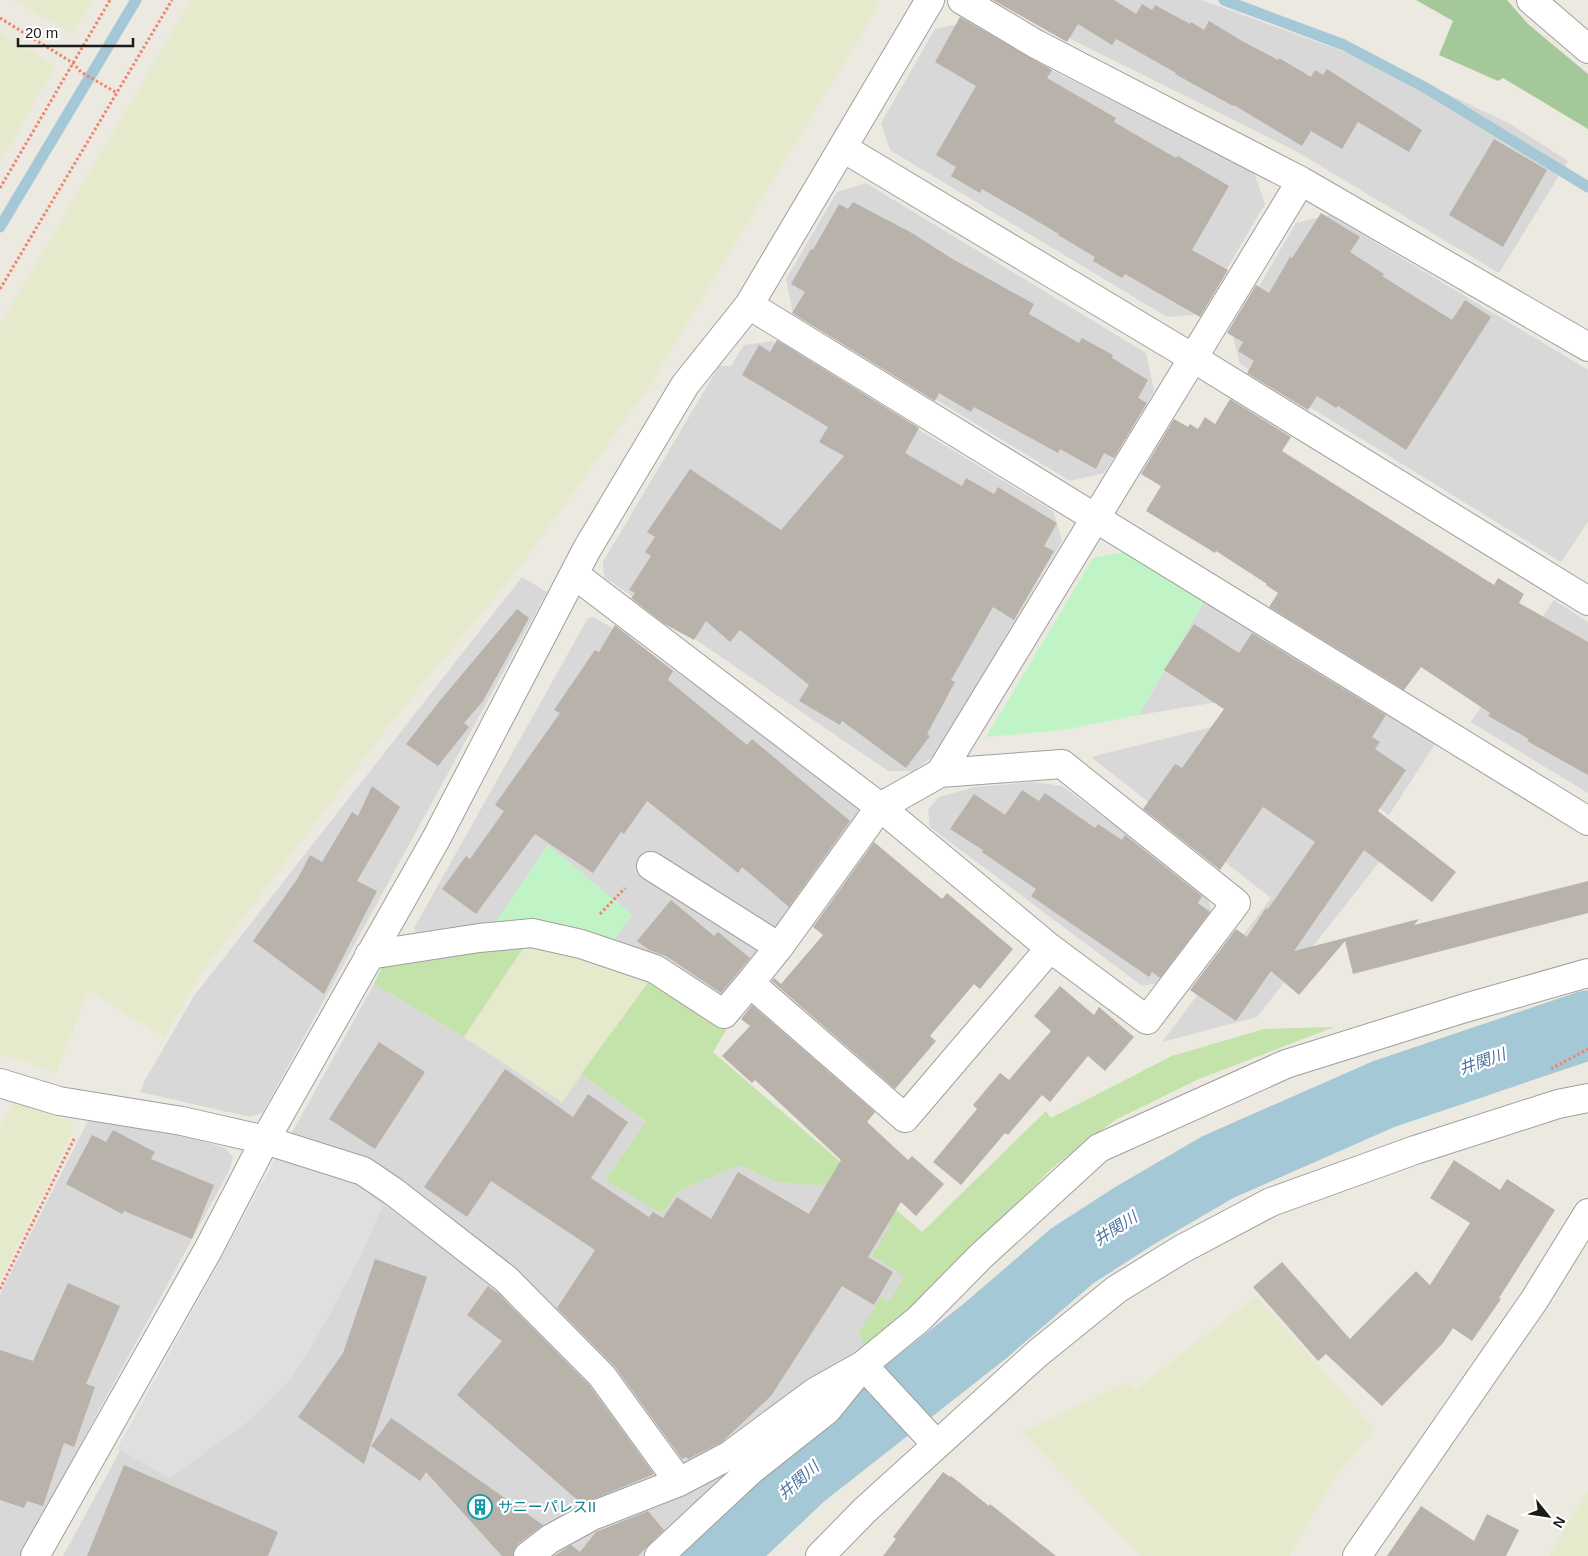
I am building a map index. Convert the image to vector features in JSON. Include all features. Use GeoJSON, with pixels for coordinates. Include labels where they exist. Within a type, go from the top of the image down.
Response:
{"type":"FeatureCollection","features":[{"type":"Feature","properties":{"kind":"street"},"geometry":{"type":"LineString","coordinates":[[35,1556],[208,1250],[265,1140],[436,839],[587,549],[685,385],[749,305],[930,0]]}},
{"type":"Feature","properties":{"kind":"street"},"geometry":{"type":"LineString","coordinates":[[962,0],[1036,44],[1301,181],[1588,347]]}},
{"type":"Feature","properties":{"kind":"street"},"geometry":{"type":"LineString","coordinates":[[1531,0],[1588,49]]}},
{"type":"Feature","properties":{"kind":"street"},"geometry":{"type":"LineString","coordinates":[[843,148],[1193,358],[1588,601]]}},
{"type":"Feature","properties":{"kind":"street"},"geometry":{"type":"LineString","coordinates":[[940,773],[1301,181]]}},
{"type":"Feature","properties":{"kind":"street"},"geometry":{"type":"LineString","coordinates":[[749,305],[1588,821]]}},
{"type":"Feature","properties":{"kind":"street"},"geometry":{"type":"LineString","coordinates":[[369,955],[532,932],[581,944],[655,969],[724,1014],[779,947],[880,807],[940,773],[1062,764],[1236,903],[1147,1020],[1050,948],[880,807],[575,575]]}},
{"type":"Feature","properties":{"kind":"street"},"geometry":{"type":"LineString","coordinates":[[651,866],[779,947]]}},
{"type":"Feature","properties":{"kind":"street"},"geometry":{"type":"LineString","coordinates":[[750,983],[905,1118],[1050,948]]}},
{"type":"Feature","properties":{"kind":"street"},"geometry":{"type":"LineString","coordinates":[[659,1556],[750,1471],[827,1410],[981,1256],[1100,1148],[1286,1064],[1465,1008],[1588,973]]}},
{"type":"Feature","properties":{"kind":"street"},"geometry":{"type":"LineString","coordinates":[[0,1083],[59,1101],[182,1121],[265,1140],[363,1171],[394,1192],[506,1279],[602,1376],[679,1482]]}},
{"type":"Feature","properties":{"kind":"street"},"geometry":{"type":"LineString","coordinates":[[820,1556],[933,1440],[1117,1288],[1182,1249],[1271,1202],[1415,1150],[1558,1104],[1588,1098]]}},
{"type":"Feature","properties":{"kind":"street"},"geometry":{"type":"LineString","coordinates":[[1357,1556],[1535,1299],[1588,1213]]}},
{"type":"Feature","properties":{"kind":"street"},"geometry":{"type":"LineString","coordinates":[[867,1369],[933,1440]]}},
{"type":"Feature","properties":{"kind":"street"},"geometry":{"type":"LineString","coordinates":[[528,1556],[550,1540],[592,1516],[679,1482],[730,1456],[815,1392],[867,1369]]}},
{"type":"Feature","properties":{"kind":"street"},"geometry":{"type":"LineString","coordinates":[[842,1556],[883,1513],[933,1440]]}},
{"type":"Feature","properties":{"kind":"path"},"geometry":{"type":"LineString","coordinates":[[0,188],[110,0]]}},
{"type":"Feature","properties":{"kind":"path"},"geometry":{"type":"LineString","coordinates":[[0,289],[172,0]]}},
{"type":"Feature","properties":{"kind":"path"},"geometry":{"type":"LineString","coordinates":[[0,18],[73,62],[81,72],[117,93]]}},
{"type":"Feature","properties":{"kind":"path"},"geometry":{"type":"LineString","coordinates":[[581,944],[597,918],[631,882],[651,866]]}},
{"type":"Feature","properties":{"kind":"path"},"geometry":{"type":"LineString","coordinates":[[0,1289],[76,1135],[87,1106]]}},
{"type":"Feature","properties":{"kind":"shaded area"},"geometry":{"type":"Polygon","coordinates":[[[992,0],[1202,0],[1413,77],[1512,125],[1568,161],[1499,273],[1294,150],[992,0]]]}},
{"type":"Feature","properties":{"kind":"shaded area"},"geometry":{"type":"Polygon","coordinates":[[[958,24],[1253,170],[1265,204],[1200,314],[1167,317],[890,150],[881,123],[935,29],[958,24]]]}},
{"type":"Feature","properties":{"kind":"shaded area"},"geometry":{"type":"Polygon","coordinates":[[[866,183],[1146,353],[1154,391],[1104,473],[1070,481],[793,313],[786,279],[837,192],[866,183]]]}},
{"type":"Feature","properties":{"kind":"shaded area"},"geometry":{"type":"Polygon","coordinates":[[[1330,215],[1588,370],[1588,522],[1561,562],[1240,364],[1232,333],[1296,223],[1330,215]]]}},
{"type":"Feature","properties":{"kind":"shaded area"},"geometry":{"type":"Polygon","coordinates":[[[772,341],[1053,511],[1062,541],[935,755],[913,771],[888,771],[604,577],[603,562],[719,366],[731,366],[744,345],[772,341]]]}},
{"type":"Feature","properties":{"kind":"shaded area"},"geometry":{"type":"Polygon","coordinates":[[[522,577],[547,592],[263,1112],[250,1117],[140,1092],[145,1080],[194,996],[522,577]]]}},
{"type":"Feature","properties":{"kind":"shaded area"},"geometry":{"type":"Polygon","coordinates":[[[1205,600],[1437,741],[1389,815],[1304,753],[1242,698],[1139,715],[1205,600]]]}},
{"type":"Feature","properties":{"kind":"shaded area"},"geometry":{"type":"Polygon","coordinates":[[[1554,600],[1588,622],[1588,793],[1471,722],[1554,600]]]}},
{"type":"Feature","properties":{"kind":"shaded area"},"geometry":{"type":"Polygon","coordinates":[[[593,617],[623,634],[859,800],[861,824],[721,996],[654,958],[417,935],[414,928],[588,618],[593,617]]]}},
{"type":"Feature","properties":{"kind":"shaded area"},"geometry":{"type":"Polygon","coordinates":[[[1228,723],[1381,860],[1257,1017],[1162,1042],[1271,898],[1091,757],[1228,723]]]}},
{"type":"Feature","properties":{"kind":"shaded area"},"geometry":{"type":"Polygon","coordinates":[[[1035,782],[1062,786],[1207,893],[1213,919],[1164,982],[1142,986],[930,827],[928,809],[939,797],[975,787],[1035,782]]]}},
{"type":"Feature","properties":{"kind":"shaded area"},"geometry":{"type":"Polygon","coordinates":[[[374,984],[474,1043],[562,1102],[581,1074],[646,1121],[605,1180],[662,1214],[678,1191],[740,1165],[775,1182],[835,1187],[892,1224],[904,1276],[889,1302],[881,1298],[866,1349],[686,1472],[468,1239],[466,1230],[374,1163],[289,1138],[374,984]]]}},
{"type":"Feature","properties":{"kind":"shaded area"},"geometry":{"type":"Polygon","coordinates":[[[88,1121],[117,1124],[190,1137],[225,1148],[233,1157],[229,1171],[20,1556],[0,1556],[0,1294],[88,1121]]]}},
{"type":"Feature","properties":{"kind":"shaded area"},"geometry":{"type":"Polygon","coordinates":[[[277,1156],[324,1165],[387,1197],[361,1255],[323,1327],[291,1379],[250,1420],[170,1478],[117,1449],[277,1156]]]}},
{"type":"Feature","properties":{"kind":"shaded area"},"geometry":{"type":"Polygon","coordinates":[[[277,1162],[384,1204],[505,1293],[504,1301],[541,1332],[616,1404],[663,1476],[540,1530],[508,1556],[63,1556],[277,1162]]]}},
{"type":"Feature","properties":{"kind":"shaded area"},"geometry":{"type":"Polygon","coordinates":[[[761,1443],[649,1556],[549,1556],[595,1522],[761,1443]]]}},
{"type":"Feature","properties":{"kind":"green space"},"geometry":{"type":"Polygon","coordinates":[[[14,0],[93,0],[72,34],[14,0]]]}},
{"type":"Feature","properties":{"kind":"green space"},"geometry":{"type":"Polygon","coordinates":[[[191,0],[874,0],[880,3],[651,384],[520,567],[407,702],[200,975],[164,1038],[89,990],[56,1073],[0,1054],[0,325],[191,0]]]}},
{"type":"Feature","properties":{"kind":"green space"},"geometry":{"type":"Polygon","coordinates":[[[1416,0],[1507,0],[1528,24],[1588,74],[1588,129],[1503,78],[1498,81],[1439,55],[1453,21],[1416,0]]]}},
{"type":"Feature","properties":{"kind":"green space"},"geometry":{"type":"Polygon","coordinates":[[[0,32],[56,66],[0,161],[0,32]]]}},
{"type":"Feature","properties":{"kind":"green space"},"geometry":{"type":"Polygon","coordinates":[[[1123,552],[1205,600],[1139,715],[1064,730],[986,737],[1093,558],[1123,552]]]}},
{"type":"Feature","properties":{"kind":"green space"},"geometry":{"type":"Polygon","coordinates":[[[548,845],[633,915],[611,944],[492,927],[548,845]]]}},
{"type":"Feature","properties":{"kind":"green space"},"geometry":{"type":"Polygon","coordinates":[[[526,944],[653,976],[562,1102],[464,1037],[526,944]]]}},
{"type":"Feature","properties":{"kind":"green space"},"geometry":{"type":"Polygon","coordinates":[[[526,944],[464,1037],[374,984],[384,963],[526,944]]]}},
{"type":"Feature","properties":{"kind":"green space"},"geometry":{"type":"Polygon","coordinates":[[[653,976],[728,1027],[713,1052],[922,1232],[1046,1111],[1051,1118],[1172,1056],[1264,1029],[1334,1027],[1199,1079],[1115,1120],[1052,1168],[941,1283],[866,1349],[859,1333],[881,1297],[889,1302],[904,1276],[872,1255],[891,1224],[835,1187],[775,1182],[740,1165],[678,1191],[662,1214],[605,1180],[646,1121],[581,1074],[653,976]]]}},
{"type":"Feature","properties":{"kind":"green space"},"geometry":{"type":"Polygon","coordinates":[[[14,1101],[72,1122],[74,1130],[0,1280],[0,1126],[14,1101]]]}},
{"type":"Feature","properties":{"kind":"green space"},"geometry":{"type":"Polygon","coordinates":[[[1256,1296],[1375,1429],[1339,1472],[1289,1556],[1141,1556],[1022,1432],[1128,1382],[1135,1390],[1256,1296]]]}},
{"type":"Feature","properties":{"kind":"green space"},"geometry":{"type":"Polygon","coordinates":[[[1588,1490],[1588,1556],[1549,1556],[1588,1490]]]}},
{"type":"Feature","properties":{"kind":"building"},"geometry":{"type":"Polygon","coordinates":[[[993,0],[1114,0],[1136,14],[1142,4],[1152,10],[1155,5],[1204,30],[1209,21],[1242,41],[1278,60],[1279,58],[1311,77],[1315,70],[1323,75],[1327,69],[1422,130],[1409,152],[1358,122],[1342,149],[1311,131],[1302,146],[1234,105],[1175,74],[1116,39],[1112,45],[1078,24],[1067,42],[993,0]]]}},
{"type":"Feature","properties":{"kind":"building"},"geometry":{"type":"Polygon","coordinates":[[[960,17],[1052,70],[1047,78],[1116,118],[1114,122],[1229,186],[1192,250],[1228,270],[1200,317],[1125,274],[1122,278],[1093,261],[1095,257],[1059,234],[982,189],[980,193],[951,176],[956,167],[936,155],[976,86],[935,62],[960,17]]]}},
{"type":"Feature","properties":{"kind":"building"},"geometry":{"type":"Polygon","coordinates":[[[1494,139],[1547,170],[1503,247],[1449,215],[1494,139]]]}},
{"type":"Feature","properties":{"kind":"building"},"geometry":{"type":"Polygon","coordinates":[[[853,202],[912,233],[951,258],[1034,304],[1029,314],[1079,343],[1082,338],[1113,355],[1112,358],[1148,380],[1138,398],[1147,403],[1114,458],[1104,453],[1096,469],[1060,449],[1058,453],[974,407],[971,412],[939,393],[935,401],[792,313],[805,292],[791,284],[839,204],[848,209],[853,202]]]}},
{"type":"Feature","properties":{"kind":"building"},"geometry":{"type":"Polygon","coordinates":[[[1321,213],[1360,237],[1350,252],[1384,274],[1382,276],[1452,320],[1465,300],[1491,317],[1406,450],[1338,406],[1336,408],[1317,396],[1308,410],[1247,373],[1254,361],[1238,351],[1243,342],[1227,333],[1256,285],[1269,293],[1290,257],[1292,258],[1321,213]]]}},
{"type":"Feature","properties":{"kind":"building"},"geometry":{"type":"Polygon","coordinates":[[[777,340],[919,428],[905,453],[962,486],[966,478],[994,494],[998,487],[1057,523],[1044,546],[1054,551],[1014,620],[993,607],[951,680],[955,682],[927,734],[930,736],[906,768],[842,721],[840,725],[799,701],[809,685],[740,630],[730,642],[706,621],[694,640],[663,623],[631,598],[635,593],[629,590],[651,556],[645,552],[655,537],[647,532],[690,469],[781,530],[844,456],[819,442],[828,427],[742,375],[759,345],[770,352],[777,340]]]}},
{"type":"Feature","properties":{"kind":"building"},"geometry":{"type":"Polygon","coordinates":[[[1230,399],[1291,437],[1282,451],[1494,585],[1498,578],[1524,594],[1519,603],[1588,642],[1588,775],[1527,741],[1529,739],[1488,716],[1490,713],[1421,667],[1404,690],[1269,607],[1278,593],[1267,584],[1216,551],[1215,553],[1146,511],[1161,486],[1141,474],[1174,419],[1188,427],[1190,424],[1198,429],[1205,417],[1215,424],[1230,399]]]}},
{"type":"Feature","properties":{"kind":"building"},"geometry":{"type":"Polygon","coordinates":[[[517,609],[529,618],[483,701],[464,723],[469,727],[438,766],[406,744],[517,609]]]}},
{"type":"Feature","properties":{"kind":"building"},"geometry":{"type":"Polygon","coordinates":[[[1194,624],[1239,653],[1252,633],[1386,715],[1372,737],[1380,742],[1375,749],[1406,770],[1378,811],[1456,872],[1432,902],[1364,850],[1294,951],[1419,919],[1414,925],[1588,881],[1588,913],[1353,974],[1345,941],[1299,995],[1271,971],[1236,1021],[1190,990],[1236,929],[1247,937],[1315,842],[1263,807],[1220,870],[1143,809],[1175,764],[1182,768],[1224,709],[1164,670],[1194,624]]]}},
{"type":"Feature","properties":{"kind":"building"},"geometry":{"type":"Polygon","coordinates":[[[615,625],[673,671],[668,680],[747,745],[752,739],[850,821],[789,907],[742,867],[738,873],[647,801],[624,834],[621,832],[593,873],[535,834],[476,914],[442,889],[466,856],[470,859],[504,811],[495,805],[560,713],[554,710],[595,650],[599,652],[615,625]]]}},
{"type":"Feature","properties":{"kind":"building"},"geometry":{"type":"Polygon","coordinates":[[[372,786],[400,807],[357,881],[377,891],[324,994],[253,941],[298,878],[310,855],[322,862],[352,812],[358,816],[372,786]]]}},
{"type":"Feature","properties":{"kind":"building"},"geometry":{"type":"Polygon","coordinates":[[[1022,790],[1039,801],[1045,793],[1095,828],[1098,824],[1122,840],[1125,835],[1202,896],[1198,903],[1210,912],[1160,978],[1152,972],[1149,977],[1031,896],[1036,889],[982,852],[983,850],[950,829],[974,794],[1005,815],[1022,790]]]}},
{"type":"Feature","properties":{"kind":"building"},"geometry":{"type":"Polygon","coordinates":[[[874,842],[942,899],[947,893],[1013,949],[980,989],[974,984],[930,1036],[936,1041],[895,1089],[772,981],[774,978],[781,984],[823,935],[813,927],[874,842]]]}},
{"type":"Feature","properties":{"kind":"building"},"geometry":{"type":"Polygon","coordinates":[[[671,900],[714,936],[718,932],[750,958],[721,993],[666,956],[649,950],[637,941],[671,900]]]}},
{"type":"Feature","properties":{"kind":"building"},"geometry":{"type":"Polygon","coordinates":[[[1060,986],[1094,1015],[1099,1007],[1134,1037],[1105,1071],[1088,1056],[1050,1102],[1042,1095],[1008,1135],[1005,1133],[961,1185],[933,1162],[977,1109],[973,1105],[1000,1073],[1009,1080],[1051,1031],[1034,1016],[1060,986]]]}},
{"type":"Feature","properties":{"kind":"building"},"geometry":{"type":"Polygon","coordinates":[[[752,1005],[875,1112],[867,1122],[908,1160],[912,1156],[944,1184],[916,1216],[901,1202],[868,1257],[893,1272],[874,1305],[842,1286],[771,1396],[722,1442],[688,1459],[686,1457],[682,1459],[615,1367],[557,1308],[595,1250],[491,1181],[467,1217],[424,1187],[505,1069],[573,1117],[588,1094],[628,1122],[591,1178],[649,1217],[653,1212],[663,1218],[677,1197],[711,1219],[738,1172],[809,1214],[841,1160],[755,1080],[752,1083],[722,1056],[750,1026],[741,1019],[752,1005]]]}},
{"type":"Feature","properties":{"kind":"building"},"geometry":{"type":"Polygon","coordinates":[[[379,1042],[425,1072],[375,1149],[329,1119],[379,1042]]]}},
{"type":"Feature","properties":{"kind":"building"},"geometry":{"type":"Polygon","coordinates":[[[113,1130],[155,1152],[151,1159],[214,1185],[192,1239],[124,1211],[122,1214],[66,1184],[92,1135],[106,1142],[113,1130]]]}},
{"type":"Feature","properties":{"kind":"building"},"geometry":{"type":"Polygon","coordinates":[[[1454,1160],[1500,1190],[1507,1179],[1555,1210],[1499,1298],[1501,1299],[1472,1341],[1453,1328],[1443,1343],[1382,1406],[1326,1354],[1318,1361],[1253,1287],[1282,1262],[1350,1339],[1416,1271],[1430,1285],[1470,1223],[1430,1198],[1454,1160]]]}},
{"type":"Feature","properties":{"kind":"building"},"geometry":{"type":"Polygon","coordinates":[[[375,1259],[427,1277],[364,1464],[298,1417],[343,1353],[375,1259]]]}},
{"type":"Feature","properties":{"kind":"building"},"geometry":{"type":"Polygon","coordinates":[[[68,1283],[120,1306],[86,1384],[95,1387],[74,1447],[64,1443],[43,1506],[27,1501],[24,1508],[0,1500],[0,1350],[33,1361],[68,1283]]]}},
{"type":"Feature","properties":{"kind":"building"},"geometry":{"type":"Polygon","coordinates":[[[488,1286],[499,1294],[590,1386],[654,1474],[582,1504],[457,1395],[502,1341],[467,1315],[488,1286]]]}},
{"type":"Feature","properties":{"kind":"building"},"geometry":{"type":"Polygon","coordinates":[[[391,1418],[543,1525],[518,1544],[513,1556],[502,1556],[426,1472],[420,1481],[371,1446],[391,1418]]]}},
{"type":"Feature","properties":{"kind":"building"},"geometry":{"type":"Polygon","coordinates":[[[124,1465],[278,1532],[268,1556],[87,1556],[124,1465]]]}},
{"type":"Feature","properties":{"kind":"building"},"geometry":{"type":"Polygon","coordinates":[[[943,1472],[951,1476],[989,1506],[990,1504],[1056,1556],[883,1556],[896,1539],[893,1537],[943,1472]]]}},
{"type":"Feature","properties":{"kind":"building"},"geometry":{"type":"Polygon","coordinates":[[[1421,1506],[1474,1541],[1487,1514],[1519,1530],[1506,1556],[1387,1556],[1421,1506]]]}},
{"type":"Feature","properties":{"kind":"building"},"geometry":{"type":"Polygon","coordinates":[[[648,1511],[664,1530],[638,1556],[554,1556],[571,1545],[580,1552],[596,1532],[648,1511]]]}},
{"type":"Feature","properties":{"kind":"waterway"},"geometry":{"type":"LineString","coordinates":[[0,227],[136,0]]}},
{"type":"Feature","properties":{"kind":"waterway"},"geometry":{"type":"LineString","coordinates":[[1224,0],[1344,45],[1426,88],[1588,187]]}},
{"type":"Feature","properties":{"kind":"waterway","name":"井関川"},"geometry":{"type":"LineString","coordinates":[[716,1556],[803,1474],[985,1331],[1072,1256],[1134,1216],[1218,1167],[1384,1094],[1588,1025]]}},
{"type":"Feature","properties":{"kind":"place","name":"サニーパレスII"},"geometry":{"type":"Point","coordinates":[480,1507]}}]}
